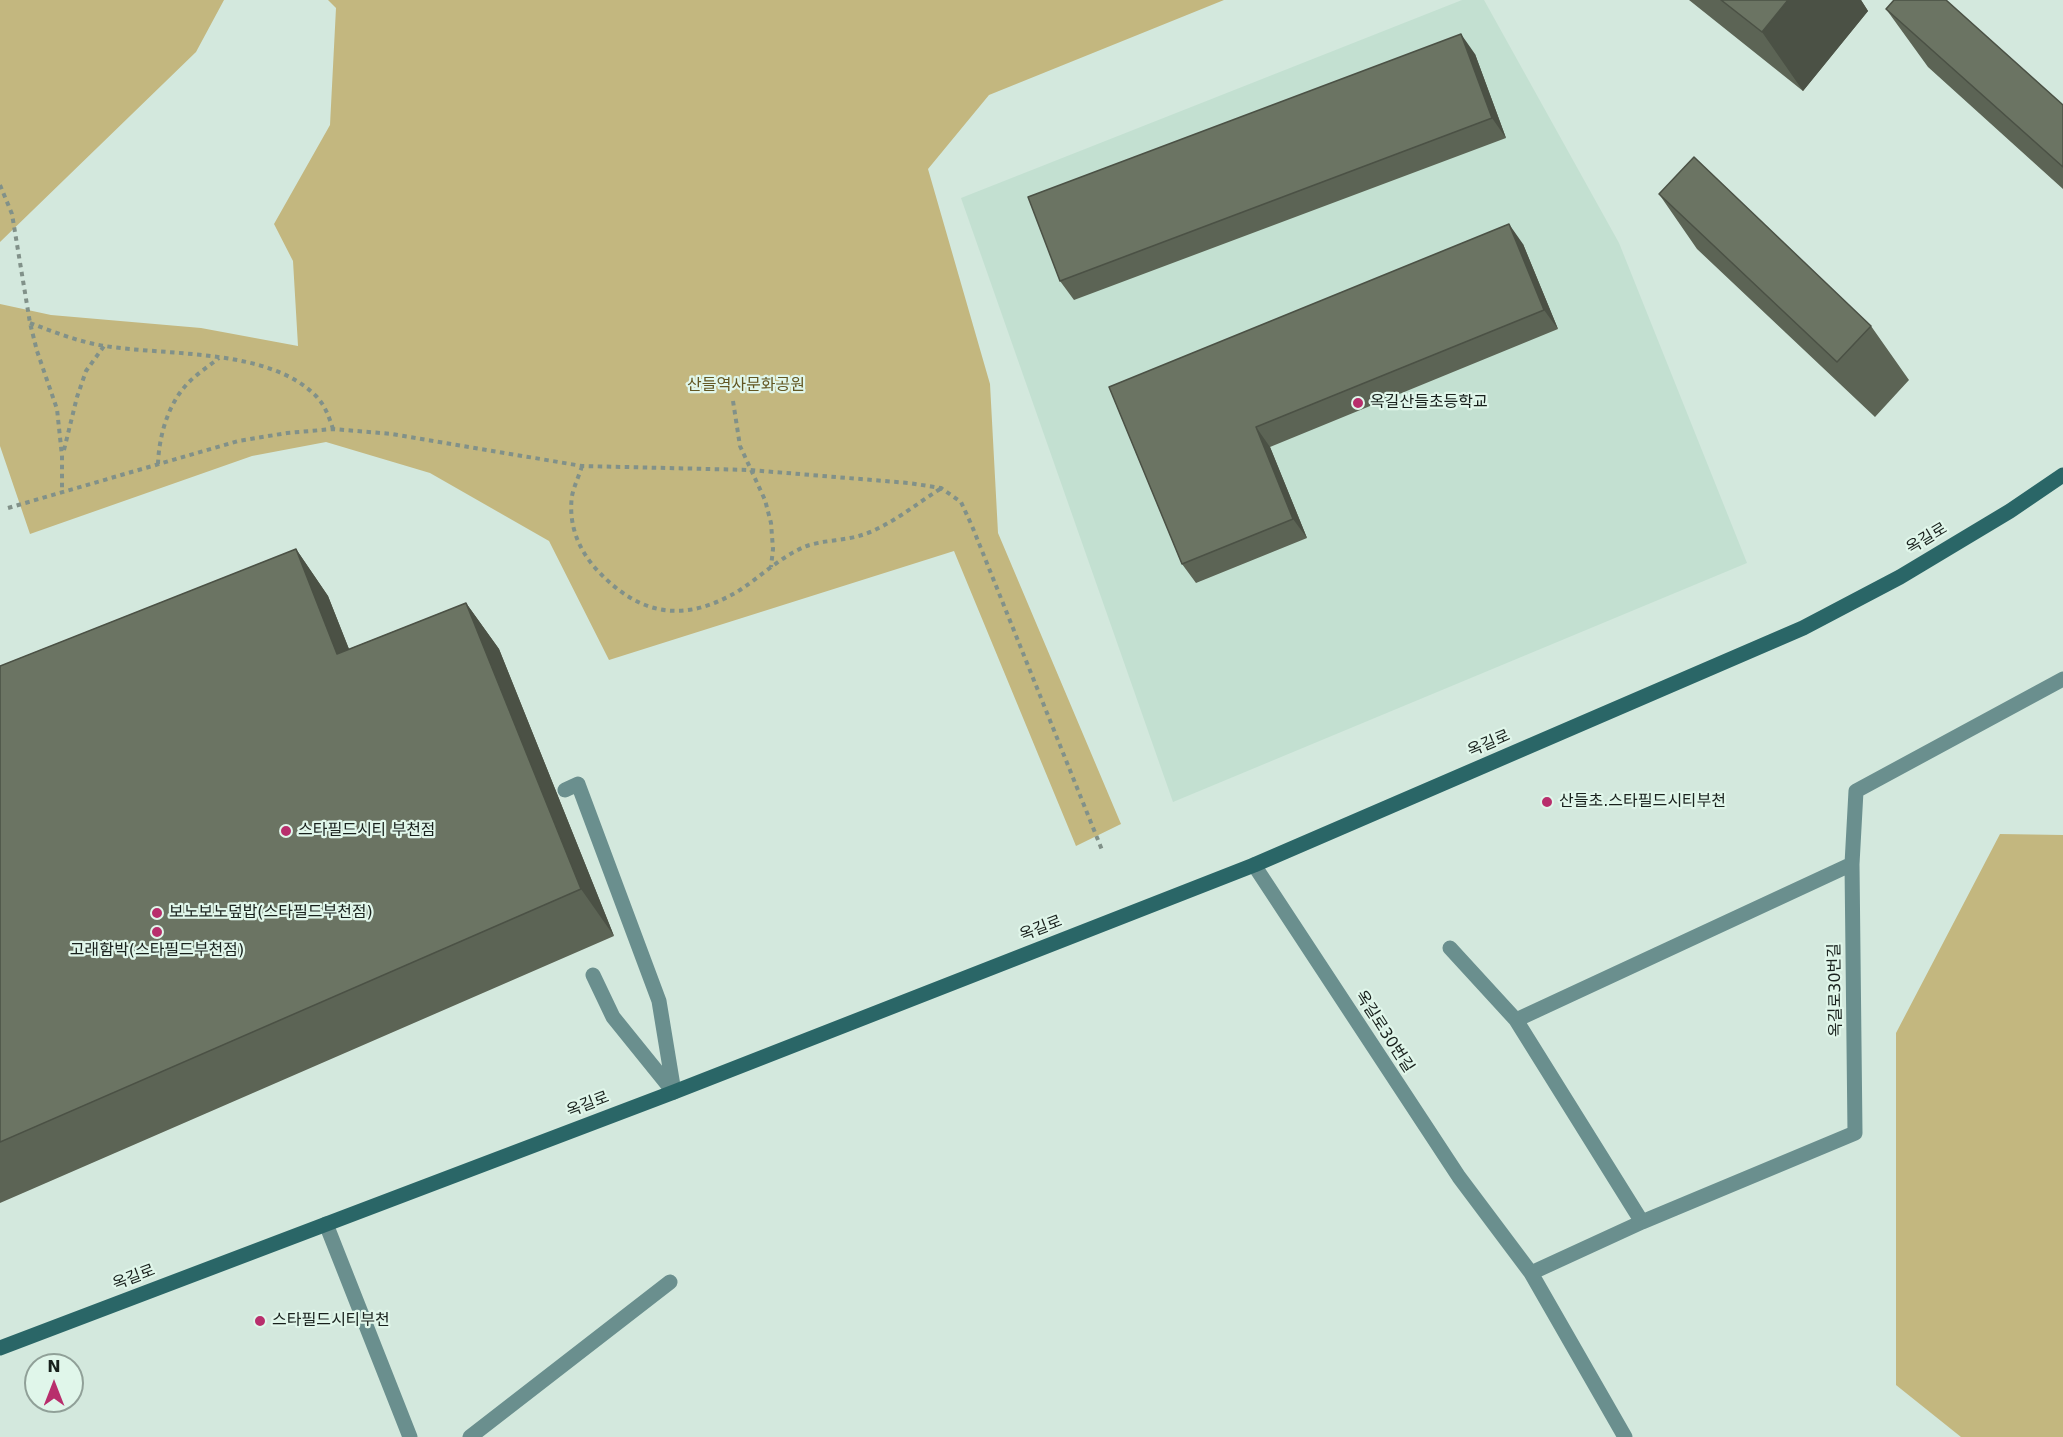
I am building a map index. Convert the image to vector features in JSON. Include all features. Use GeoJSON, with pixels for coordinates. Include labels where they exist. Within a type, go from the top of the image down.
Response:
{"type":"FeatureCollection","features":[{"type":"Feature","properties":{"kind":"street","name":"옥길로"},"geometry":{"type":"LineString","coordinates":[[0,1347],[674,1092],[1254,865],[1803,628],[1899,577],[2063,475]]}},
{"type":"Feature","properties":{"kind":"street"},"geometry":{"type":"LineString","coordinates":[[1516,1020],[1852,864],[1856,791],[2063,679]]}},
{"type":"Feature","properties":{"kind":"street"},"geometry":{"type":"LineString","coordinates":[[565,790],[578,784],[659,1001],[674,1092]]}},
{"type":"Feature","properties":{"kind":"street","name":"옥길로30번길"},"geometry":{"type":"LineString","coordinates":[[1531,1273],[1642,1222],[1856,1133],[1852,864]]}},
{"type":"Feature","properties":{"kind":"street","name":"옥길로30번길"},"geometry":{"type":"LineString","coordinates":[[1254,865],[1459,1177],[1531,1273],[1625,1437]]}},
{"type":"Feature","properties":{"kind":"street"},"geometry":{"type":"LineString","coordinates":[[1450,948],[1516,1020],[1642,1222]]}},
{"type":"Feature","properties":{"kind":"street"},"geometry":{"type":"LineString","coordinates":[[593,975],[613,1017],[674,1092]]}},
{"type":"Feature","properties":{"kind":"street"},"geometry":{"type":"LineString","coordinates":[[326,1224],[410,1437]]}},
{"type":"Feature","properties":{"kind":"street"},"geometry":{"type":"LineString","coordinates":[[470,1437],[670,1282]]}},
{"type":"Feature","properties":{"kind":"path"},"geometry":{"type":"LineString","coordinates":[[0,185],[12,214],[30,323],[37,351],[57,409],[62,456],[62,492]]}},
{"type":"Feature","properties":{"kind":"path"},"geometry":{"type":"LineString","coordinates":[[30,323],[104,346],[219,357],[278,371],[317,397],[328,412],[333,429]]}},
{"type":"Feature","properties":{"kind":"path"},"geometry":{"type":"LineString","coordinates":[[62,456],[76,397],[86,371],[104,346]]}},
{"type":"Feature","properties":{"kind":"path"},"geometry":{"type":"LineString","coordinates":[[158,464],[159,444],[165,422],[175,402],[188,383],[219,357]]}},
{"type":"Feature","properties":{"kind":"path"},"geometry":{"type":"LineString","coordinates":[[733,401],[740,446],[765,500],[771,523],[773,549],[771,567]]}},
{"type":"Feature","properties":{"kind":"path"},"geometry":{"type":"LineString","coordinates":[[8,508],[238,441],[287,432],[333,429],[392,434],[582,466],[750,470],[909,483],[941,488],[961,502],[972,526],[1102,850]]}},
{"type":"Feature","properties":{"kind":"path"},"geometry":{"type":"LineString","coordinates":[[582,466],[572,496],[571,516],[585,557],[620,592],[644,606],[672,612],[698,608],[721,600],[806,546],[863,535],[941,488]]}},
{"type":"Feature","properties":{"kind":"shaded area","name":"옥길산들초등학교"},"geometry":{"type":"Polygon","coordinates":[[[1462,0],[1484,0],[1619,243],[1747,563],[1173,802],[961,198],[1462,0]]]}},
{"type":"Feature","properties":{"kind":"green space"},"geometry":{"type":"Polygon","coordinates":[[[0,0],[224,0],[196,52],[0,242],[0,0]]]}},
{"type":"Feature","properties":{"kind":"green space","name":"산들역사문화공원"},"geometry":{"type":"Polygon","coordinates":[[[328,0],[1224,0],[989,95],[928,169],[990,384],[998,533],[1121,824],[1076,846],[954,551],[609,660],[549,541],[430,473],[326,442],[252,456],[30,534],[0,446],[0,304],[51,315],[201,328],[298,346],[293,261],[274,224],[330,125],[336,8],[328,0]]]}},
{"type":"Feature","properties":{"kind":"green space"},"geometry":{"type":"Polygon","coordinates":[[[2000,834],[2063,835],[2063,1437],[1961,1437],[1896,1385],[1896,1033],[2000,834]]]}},
{"type":"Feature","properties":{"kind":"building"},"geometry":{"type":"Polygon","coordinates":[[[1721,0],[1788,0],[1762,32],[1721,0]]]}},
{"type":"Feature","properties":{"kind":"building"},"geometry":{"type":"Polygon","coordinates":[[[1894,0],[1946,0],[2063,105],[2063,167],[1886,9],[1894,0]]]}},
{"type":"Feature","properties":{"kind":"building"},"geometry":{"type":"Polygon","coordinates":[[[1461,34],[1492,118],[1060,281],[1028,197],[1461,34]]]}},
{"type":"Feature","properties":{"kind":"building"},"geometry":{"type":"Polygon","coordinates":[[[1694,157],[1871,326],[1837,362],[1659,194],[1694,157]]]}},
{"type":"Feature","properties":{"kind":"building"},"geometry":{"type":"Polygon","coordinates":[[[1509,224],[1544,310],[1256,427],[1293,519],[1182,564],[1109,387],[1509,224]]]}},
{"type":"Feature","properties":{"kind":"building","name":"스타필드시티 부천점"},"geometry":{"type":"Polygon","coordinates":[[[296,549],[337,654],[466,603],[581,889],[0,1142],[0,666],[296,549]]]}},
{"type":"Feature","properties":{"kind":"place","name":"옥길산들초등학교"},"geometry":{"type":"Point","coordinates":[1358,403]}},
{"type":"Feature","properties":{"kind":"place","name":"산들초.스타필드시티부천"},"geometry":{"type":"Point","coordinates":[1547,802]}},
{"type":"Feature","properties":{"kind":"place","name":"스타필드시티 부천점"},"geometry":{"type":"Point","coordinates":[286,831]}},
{"type":"Feature","properties":{"kind":"place","name":"보노보노덮밥(스타필드부천점)"},"geometry":{"type":"Point","coordinates":[157,913]}},
{"type":"Feature","properties":{"kind":"place","name":"고래함박(스타필드부천점)"},"geometry":{"type":"Point","coordinates":[157,932]}},
{"type":"Feature","properties":{"kind":"place","name":"스타필드시티부천"},"geometry":{"type":"Point","coordinates":[260,1321]}}]}
